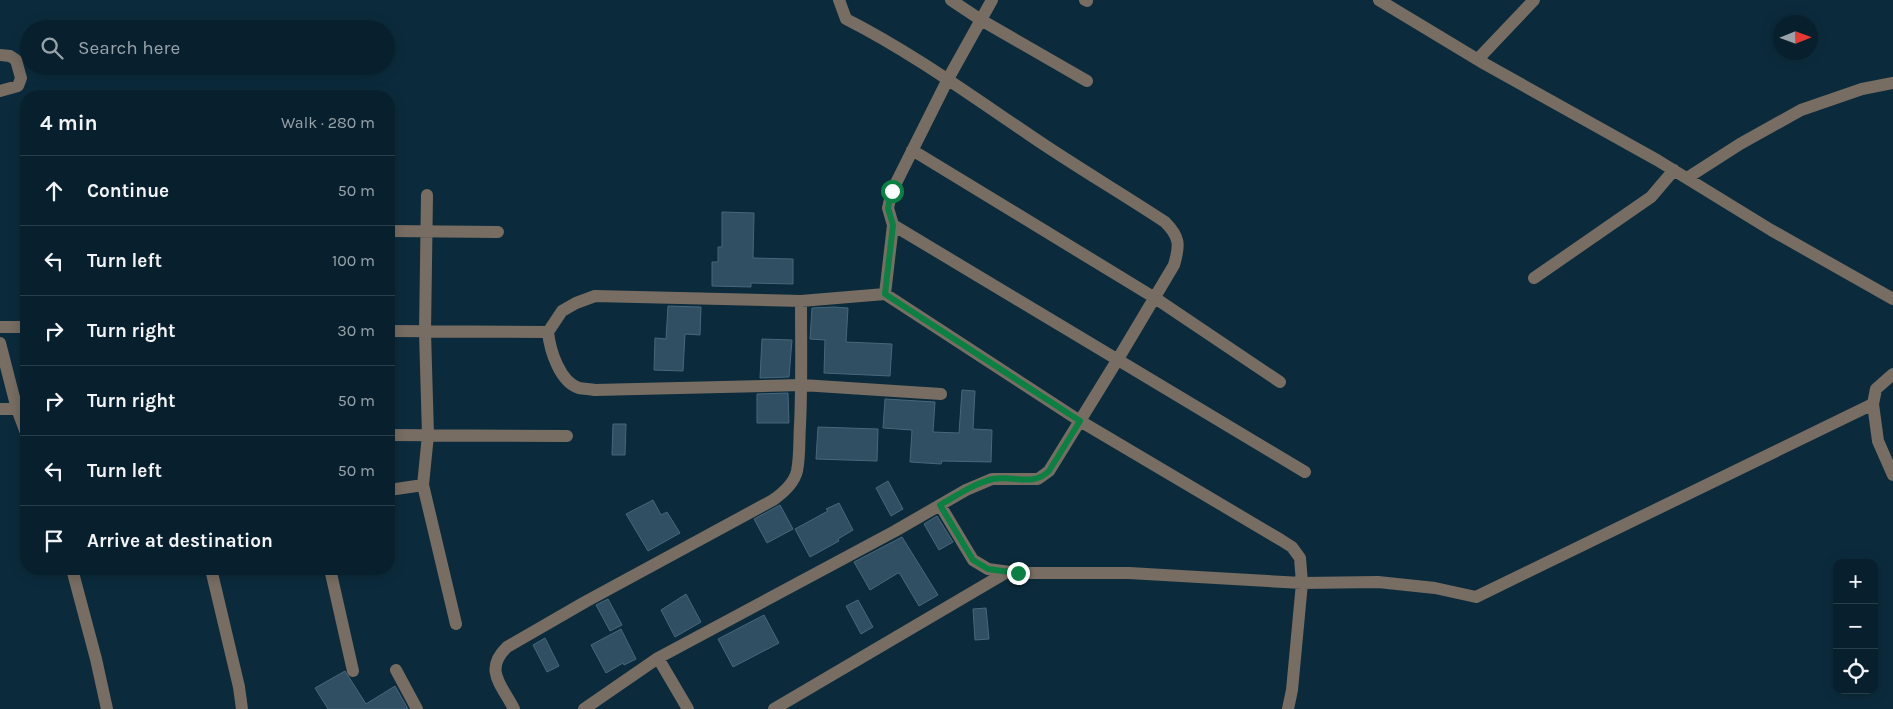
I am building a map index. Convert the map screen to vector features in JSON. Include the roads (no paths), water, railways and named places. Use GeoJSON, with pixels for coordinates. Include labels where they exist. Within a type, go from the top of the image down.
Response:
{"type":"FeatureCollection","features":[{"type":"Feature","properties":{"kind":"street"},"geometry":{"type":"LineString","coordinates":[[584,709],[658,658],[966,490],[992,479],[1015,478],[1030,480],[1042,478],[1049,471],[1080,421],[1174,265],[1178,251],[1178,242],[1173,231],[1165,222],[948,79],[873,33],[846,19],[838,0]]}},
{"type":"Feature","properties":{"kind":"street"},"geometry":{"type":"LineString","coordinates":[[951,0],[981,20],[1087,81]]}},
{"type":"Feature","properties":{"kind":"street"},"geometry":{"type":"LineString","coordinates":[[885,294],[893,225],[888,212],[892,191],[948,79],[992,0]]}},
{"type":"Feature","properties":{"kind":"street"},"geometry":{"type":"LineString","coordinates":[[1379,0],[1478,59],[1674,170],[1771,230],[1892,297]]}},
{"type":"Feature","properties":{"kind":"street"},"geometry":{"type":"LineString","coordinates":[[1478,59],[1534,0]]}},
{"type":"Feature","properties":{"kind":"street"},"geometry":{"type":"LineString","coordinates":[[0,54],[10,56],[16,60],[20,74]]}},
{"type":"Feature","properties":{"kind":"street"},"geometry":{"type":"LineString","coordinates":[[0,91],[18,86],[20,75]]}},
{"type":"Feature","properties":{"kind":"street"},"geometry":{"type":"LineString","coordinates":[[1687,178],[1740,144],[1801,110],[1862,89],[1893,83]]}},
{"type":"Feature","properties":{"kind":"street"},"geometry":{"type":"LineString","coordinates":[[912,150],[1155,298],[1280,382]]}},
{"type":"Feature","properties":{"kind":"street"},"geometry":{"type":"LineString","coordinates":[[1534,278],[1651,197],[1674,170]]}},
{"type":"Feature","properties":{"kind":"street"},"geometry":{"type":"LineString","coordinates":[[427,195],[425,332],[428,435],[423,485],[456,624]]}},
{"type":"Feature","properties":{"kind":"street"},"geometry":{"type":"LineString","coordinates":[[893,225],[1305,472]]}},
{"type":"Feature","properties":{"kind":"street"},"geometry":{"type":"LineString","coordinates":[[395,231],[498,232]]}},
{"type":"Feature","properties":{"kind":"street"},"geometry":{"type":"LineString","coordinates":[[941,394],[802,385],[595,390],[578,388],[565,378],[550,347],[548,332],[562,311],[595,296],[801,301],[885,294],[1080,421],[1292,548],[1300,558],[1302,584],[1292,690],[1288,709]]}},
{"type":"Feature","properties":{"kind":"street"},"geometry":{"type":"LineString","coordinates":[[514,709],[497,677],[495,667],[498,655],[507,647],[585,602],[773,500],[785,491],[797,472],[802,385],[801,301]]}},
{"type":"Feature","properties":{"kind":"street"},"geometry":{"type":"LineString","coordinates":[[0,327],[20,327]]}},
{"type":"Feature","properties":{"kind":"street"},"geometry":{"type":"LineString","coordinates":[[395,331],[548,332]]}},
{"type":"Feature","properties":{"kind":"street"},"geometry":{"type":"LineString","coordinates":[[0,343],[20,417]]}},
{"type":"Feature","properties":{"kind":"street"},"geometry":{"type":"LineString","coordinates":[[1893,374],[1876,389],[1873,404],[1878,441],[1893,475]]}},
{"type":"Feature","properties":{"kind":"street"},"geometry":{"type":"LineString","coordinates":[[940,505],[973,560],[988,569],[1007,572],[1129,573],[1302,584],[1378,582],[1435,588],[1476,597],[1873,404]]}},
{"type":"Feature","properties":{"kind":"street"},"geometry":{"type":"LineString","coordinates":[[0,409],[17,409]]}},
{"type":"Feature","properties":{"kind":"street"},"geometry":{"type":"LineString","coordinates":[[395,435],[567,436]]}},
{"type":"Feature","properties":{"kind":"street"},"geometry":{"type":"LineString","coordinates":[[395,489],[423,485]]}},
{"type":"Feature","properties":{"kind":"street"},"geometry":{"type":"LineString","coordinates":[[774,709],[1007,572]]}},
{"type":"Feature","properties":{"kind":"street"},"geometry":{"type":"LineString","coordinates":[[74,575],[107,709]]}},
{"type":"Feature","properties":{"kind":"street"},"geometry":{"type":"LineString","coordinates":[[212,575],[239,687],[242,709]]}},
{"type":"Feature","properties":{"kind":"street"},"geometry":{"type":"LineString","coordinates":[[331,575],[354,671]]}},
{"type":"Feature","properties":{"kind":"street"},"geometry":{"type":"LineString","coordinates":[[658,658],[688,709]]}},
{"type":"Feature","properties":{"kind":"street"},"geometry":{"type":"LineString","coordinates":[[396,670],[418,709]]}}]}
